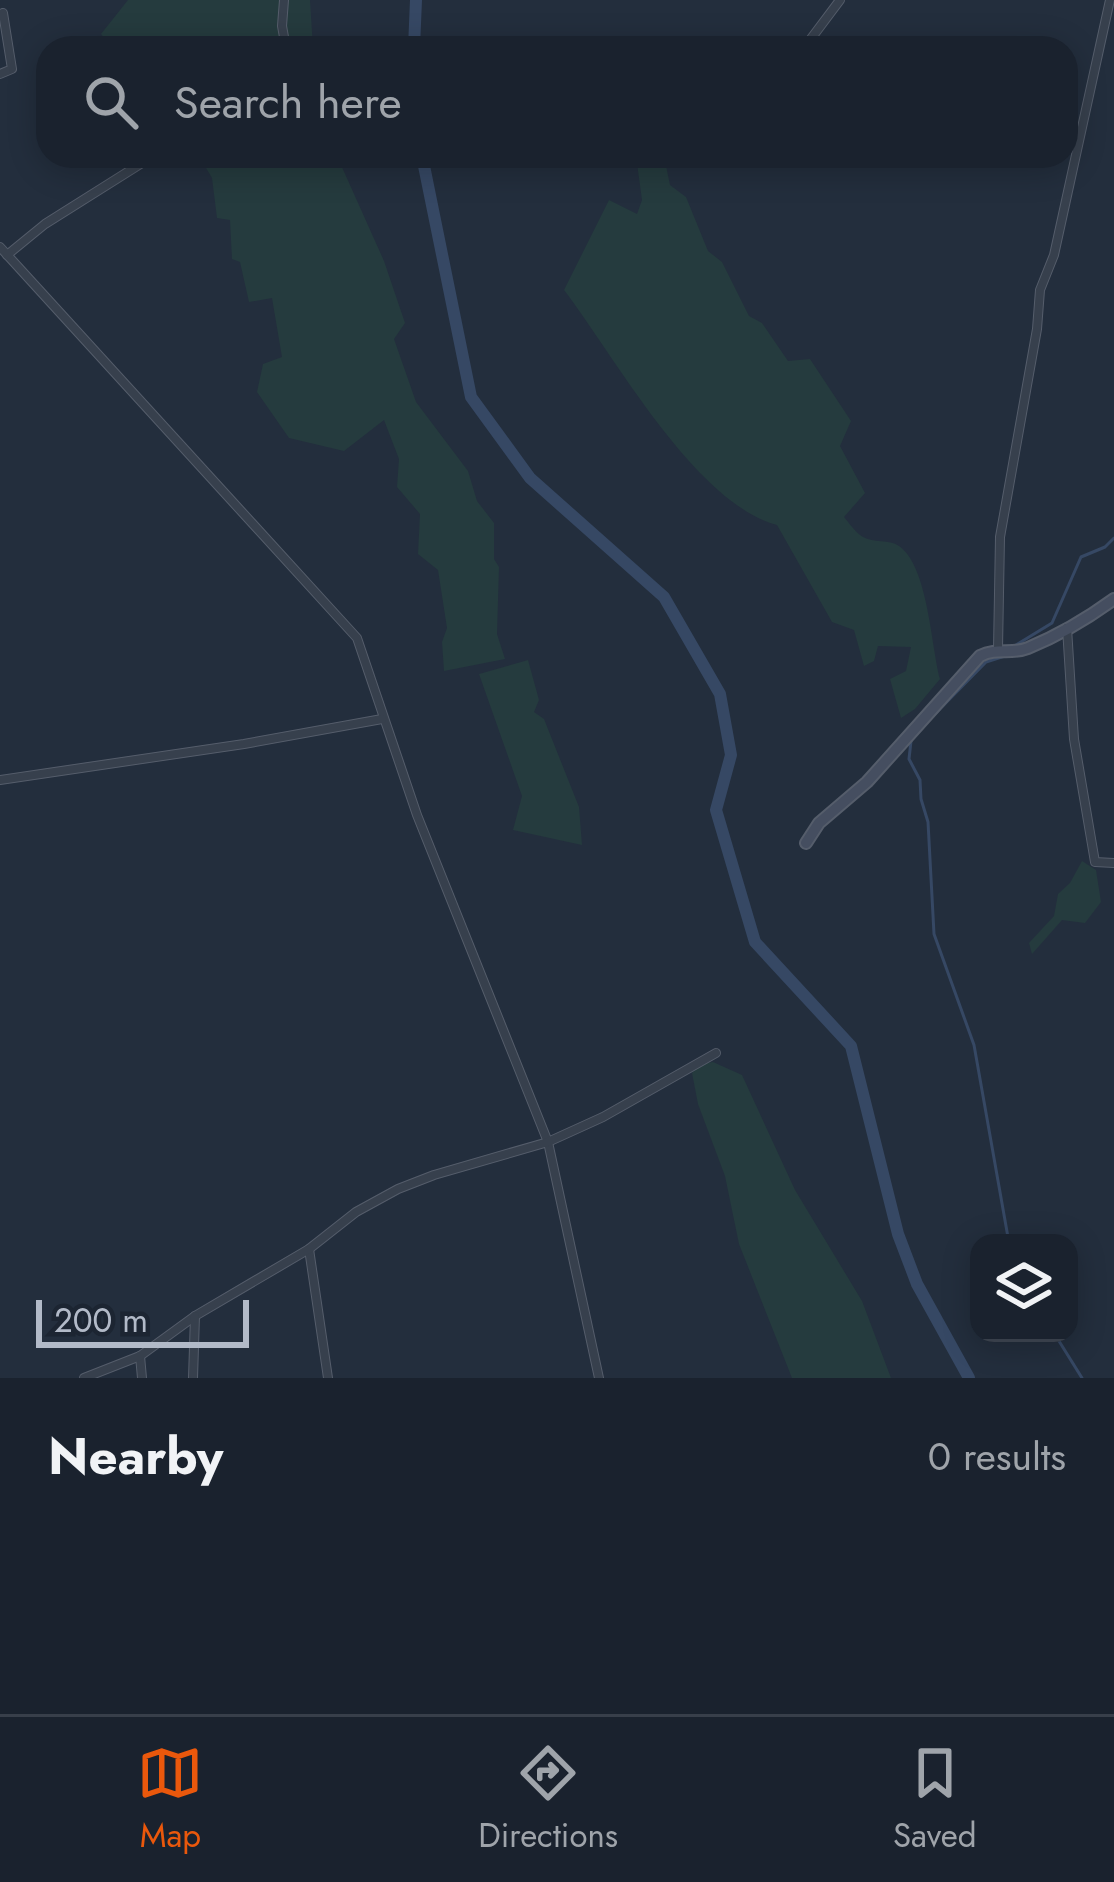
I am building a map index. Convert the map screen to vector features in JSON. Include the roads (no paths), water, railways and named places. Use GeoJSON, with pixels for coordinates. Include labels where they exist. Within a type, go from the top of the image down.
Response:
{"type":"FeatureCollection","features":[{"type":"Feature","properties":{"kind":"street"},"geometry":{"type":"LineString","coordinates":[[284,0],[284,36]]}},
{"type":"Feature","properties":{"kind":"street"},"geometry":{"type":"LineString","coordinates":[[813,36],[841,0]]}},
{"type":"Feature","properties":{"kind":"street"},"geometry":{"type":"LineString","coordinates":[[1078,148],[1111,0]]}},
{"type":"Feature","properties":{"kind":"street"},"geometry":{"type":"LineString","coordinates":[[0,74],[13,69],[3,13]]}},
{"type":"Feature","properties":{"kind":"street"},"geometry":{"type":"LineString","coordinates":[[134,168],[4,251],[357,638],[382,719],[548,1142],[599,1378]]}},
{"type":"Feature","properties":{"kind":"street"},"geometry":{"type":"LineString","coordinates":[[998,649],[1000,537],[1040,290],[1054,255],[1073,168]]}},
{"type":"Feature","properties":{"kind":"street"},"geometry":{"type":"LineString","coordinates":[[806,844],[819,823],[867,782],[980,656],[998,649],[1021,651],[1083,622],[1114,599]]}},
{"type":"Feature","properties":{"kind":"street"},"geometry":{"type":"LineString","coordinates":[[1067,628],[1084,815],[1095,862],[1114,863]]}},
{"type":"Feature","properties":{"kind":"street"},"geometry":{"type":"LineString","coordinates":[[0,780],[382,719]]}},
{"type":"Feature","properties":{"kind":"street"},"geometry":{"type":"LineString","coordinates":[[84,1378],[140,1356],[195,1316],[309,1249],[356,1212],[398,1189],[548,1142],[603,1117],[716,1053]]}},
{"type":"Feature","properties":{"kind":"street"},"geometry":{"type":"LineString","coordinates":[[309,1249],[328,1378]]}},
{"type":"Feature","properties":{"kind":"street"},"geometry":{"type":"LineString","coordinates":[[193,1378],[195,1316]]}},
{"type":"Feature","properties":{"kind":"street"},"geometry":{"type":"LineString","coordinates":[[140,1356],[142,1378]]}},
{"type":"Feature","properties":{"kind":"waterway"},"geometry":{"type":"LineString","coordinates":[[414,36],[416,0]]}},
{"type":"Feature","properties":{"kind":"waterway"},"geometry":{"type":"LineString","coordinates":[[424,168],[471,397],[530,478],[664,597],[720,694],[731,755],[716,810],[755,942],[851,1046],[898,1234],[917,1284],[969,1378]]}},
{"type":"Feature","properties":{"kind":"waterway"},"geometry":{"type":"LineString","coordinates":[[1016,645],[1052,623],[1081,557],[1114,538]]}},
{"type":"Feature","properties":{"kind":"waterway"},"geometry":{"type":"LineString","coordinates":[[933,716],[986,662],[1008,655]]}},
{"type":"Feature","properties":{"kind":"waterway"},"geometry":{"type":"LineString","coordinates":[[911,741],[909,759],[920,780],[928,822],[934,934],[974,1045],[1007,1234]]}},
{"type":"Feature","properties":{"kind":"waterway"},"geometry":{"type":"LineString","coordinates":[[1060,1342],[1082,1378]]}}]}
